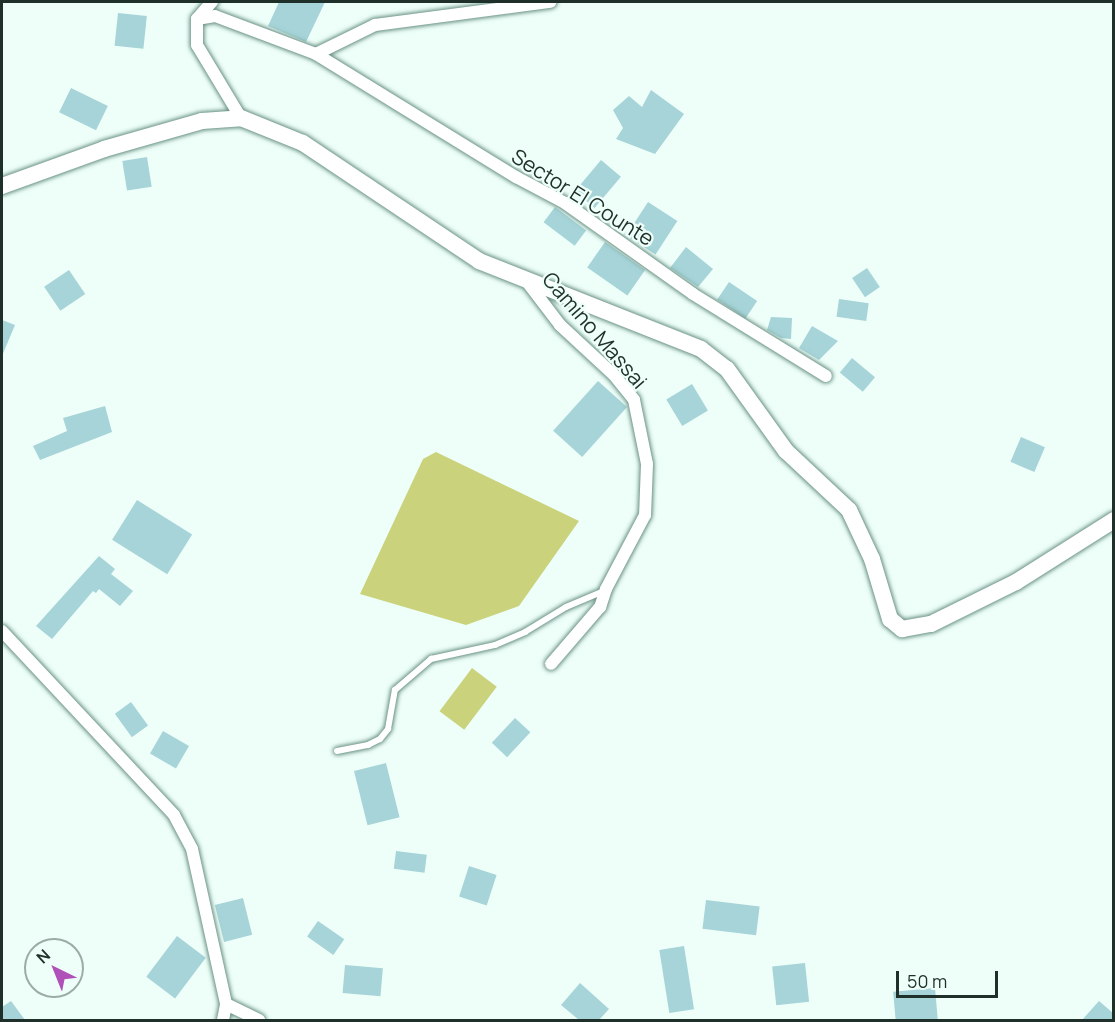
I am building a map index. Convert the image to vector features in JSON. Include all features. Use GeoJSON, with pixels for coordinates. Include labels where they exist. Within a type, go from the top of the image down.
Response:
{"type":"FeatureCollection","features":[{"type":"Feature","properties":{"kind":"street"},"geometry":{"type":"LineString","coordinates":[[212,2],[196,19],[197,45],[241,118]]}},
{"type":"Feature","properties":{"kind":"street"},"geometry":{"type":"LineString","coordinates":[[316,54],[375,25],[550,2]]}},
{"type":"Feature","properties":{"kind":"street","name":"Sector El Counte"},"geometry":{"type":"LineString","coordinates":[[196,19],[215,16],[316,54],[516,177],[565,204],[693,294],[826,376]]}},
{"type":"Feature","properties":{"kind":"street"},"geometry":{"type":"LineString","coordinates":[[2,186],[104,149],[202,121],[241,118],[303,143],[479,261],[701,349],[727,369],[786,451],[849,510],[872,559],[890,620],[902,629],[931,624],[1016,582],[1113,520]]}},
{"type":"Feature","properties":{"kind":"street","name":"Camino Massai"},"geometry":{"type":"LineString","coordinates":[[525,279],[560,325],[614,375],[634,400],[647,464],[645,515],[606,590],[600,607],[551,664]]}},
{"type":"Feature","properties":{"kind":"street"},"geometry":{"type":"LineString","coordinates":[[2,631],[174,815],[192,849],[226,1004],[223,1020]]}},
{"type":"Feature","properties":{"kind":"street"},"geometry":{"type":"LineString","coordinates":[[226,1004],[259,1020]]}},
{"type":"Feature","properties":{"kind":"lane"},"geometry":{"type":"LineString","coordinates":[[337,751],[380,739],[388,729],[395,690],[431,660],[495,645],[525,632],[566,607],[606,590]]}},
{"type":"Feature","properties":{"kind":"green space"},"geometry":{"type":"Polygon","coordinates":[[[436,452],[579,521],[519,606],[466,625],[360,594],[423,459],[436,452]]]}},
{"type":"Feature","properties":{"kind":"green space"},"geometry":{"type":"Polygon","coordinates":[[[472,668],[497,687],[464,730],[440,711],[472,668]]]}},
{"type":"Feature","properties":{"kind":"building"},"geometry":{"type":"Polygon","coordinates":[[[279,2],[325,2],[306,42],[268,26],[279,2]]]}},
{"type":"Feature","properties":{"kind":"building"},"geometry":{"type":"Polygon","coordinates":[[[118,13],[147,16],[143,49],[115,46],[118,13]]]}},
{"type":"Feature","properties":{"kind":"building"},"geometry":{"type":"Polygon","coordinates":[[[71,88],[108,106],[96,130],[59,112],[71,88]]]}},
{"type":"Feature","properties":{"kind":"building"},"geometry":{"type":"Polygon","coordinates":[[[651,90],[684,114],[655,154],[616,139],[623,128],[613,110],[629,96],[642,107],[651,90]]]}},
{"type":"Feature","properties":{"kind":"building"},"geometry":{"type":"Polygon","coordinates":[[[147,157],[152,187],[127,191],[122,161],[147,157]]]}},
{"type":"Feature","properties":{"kind":"building"},"geometry":{"type":"Polygon","coordinates":[[[601,160],[621,177],[595,208],[575,191],[601,160]]]}},
{"type":"Feature","properties":{"kind":"building"},"geometry":{"type":"Polygon","coordinates":[[[648,202],[677,221],[656,255],[626,236],[648,202]]]}},
{"type":"Feature","properties":{"kind":"building"},"geometry":{"type":"Polygon","coordinates":[[[555,207],[586,230],[575,246],[544,222],[555,207]]]}},
{"type":"Feature","properties":{"kind":"building"},"geometry":{"type":"Polygon","coordinates":[[[605,242],[645,270],[627,295],[587,267],[605,242]]]}},
{"type":"Feature","properties":{"kind":"building"},"geometry":{"type":"Polygon","coordinates":[[[686,247],[713,269],[698,287],[670,268],[686,247]]]}},
{"type":"Feature","properties":{"kind":"building"},"geometry":{"type":"Polygon","coordinates":[[[867,268],[880,287],[865,297],[852,278],[867,268]]]}},
{"type":"Feature","properties":{"kind":"building"},"geometry":{"type":"Polygon","coordinates":[[[69,270],[85,294],[60,311],[44,287],[69,270]]]}},
{"type":"Feature","properties":{"kind":"building"},"geometry":{"type":"Polygon","coordinates":[[[729,282],[757,301],[745,318],[717,299],[729,282]]]}},
{"type":"Feature","properties":{"kind":"building"},"geometry":{"type":"Polygon","coordinates":[[[839,299],[869,303],[866,321],[836,317],[839,299]]]}},
{"type":"Feature","properties":{"kind":"building"},"geometry":{"type":"Polygon","coordinates":[[[771,317],[792,318],[791,339],[781,338],[767,330],[771,317]]]}},
{"type":"Feature","properties":{"kind":"building"},"geometry":{"type":"Polygon","coordinates":[[[2,320],[15,325],[2,356],[2,320]]]}},
{"type":"Feature","properties":{"kind":"building"},"geometry":{"type":"Polygon","coordinates":[[[812,326],[838,341],[819,360],[799,348],[812,326]]]}},
{"type":"Feature","properties":{"kind":"building"},"geometry":{"type":"Polygon","coordinates":[[[852,358],[875,377],[863,392],[840,373],[852,358]]]}},
{"type":"Feature","properties":{"kind":"building"},"geometry":{"type":"Polygon","coordinates":[[[598,381],[627,407],[582,457],[553,431],[598,381]]]}},
{"type":"Feature","properties":{"kind":"building"},"geometry":{"type":"Polygon","coordinates":[[[692,384],[708,411],[682,426],[666,399],[692,384]]]}},
{"type":"Feature","properties":{"kind":"building"},"geometry":{"type":"Polygon","coordinates":[[[105,406],[112,432],[40,460],[33,446],[67,431],[63,418],[105,406]]]}},
{"type":"Feature","properties":{"kind":"building"},"geometry":{"type":"Polygon","coordinates":[[[1021,437],[1045,447],[1034,472],[1010,462],[1021,437]]]}},
{"type":"Feature","properties":{"kind":"building"},"geometry":{"type":"Polygon","coordinates":[[[137,500],[192,534],[167,574],[112,540],[137,500]]]}},
{"type":"Feature","properties":{"kind":"building"},"geometry":{"type":"Polygon","coordinates":[[[99,556],[115,569],[111,574],[133,591],[120,606],[99,589],[96,593],[93,591],[52,639],[36,626],[99,556]]]}},
{"type":"Feature","properties":{"kind":"building"},"geometry":{"type":"Polygon","coordinates":[[[131,702],[148,725],[132,737],[115,714],[131,702]]]}},
{"type":"Feature","properties":{"kind":"building"},"geometry":{"type":"Polygon","coordinates":[[[515,718],[530,732],[507,757],[492,743],[515,718]]]}},
{"type":"Feature","properties":{"kind":"building"},"geometry":{"type":"Polygon","coordinates":[[[163,731],[189,746],[176,769],[150,754],[163,731]]]}},
{"type":"Feature","properties":{"kind":"building"},"geometry":{"type":"Polygon","coordinates":[[[386,763],[400,817],[368,825],[354,771],[386,763]]]}},
{"type":"Feature","properties":{"kind":"building"},"geometry":{"type":"Polygon","coordinates":[[[396,851],[427,855],[425,873],[394,869],[396,851]]]}},
{"type":"Feature","properties":{"kind":"building"},"geometry":{"type":"Polygon","coordinates":[[[469,866],[497,875],[487,905],[459,896],[469,866]]]}},
{"type":"Feature","properties":{"kind":"building"},"geometry":{"type":"Polygon","coordinates":[[[243,898],[252,935],[224,942],[215,905],[243,898]]]}},
{"type":"Feature","properties":{"kind":"building"},"geometry":{"type":"Polygon","coordinates":[[[706,900],[760,907],[756,935],[702,929],[706,900]]]}},
{"type":"Feature","properties":{"kind":"building"},"geometry":{"type":"Polygon","coordinates":[[[318,921],[344,939],[333,955],[307,937],[318,921]]]}},
{"type":"Feature","properties":{"kind":"building"},"geometry":{"type":"Polygon","coordinates":[[[177,936],[206,958],[175,998],[146,977],[177,936]]]}},
{"type":"Feature","properties":{"kind":"building"},"geometry":{"type":"Polygon","coordinates":[[[684,946],[694,1009],[669,1013],[659,950],[684,946]]]}},
{"type":"Feature","properties":{"kind":"building"},"geometry":{"type":"Polygon","coordinates":[[[805,963],[809,1002],[776,1005],[772,966],[805,963]]]}},
{"type":"Feature","properties":{"kind":"building"},"geometry":{"type":"Polygon","coordinates":[[[345,965],[383,968],[380,996],[343,993],[345,965]]]}},
{"type":"Feature","properties":{"kind":"building"},"geometry":{"type":"Polygon","coordinates":[[[580,983],[609,1009],[599,1020],[579,1020],[561,1005],[580,983]]]}},
{"type":"Feature","properties":{"kind":"building"},"geometry":{"type":"Polygon","coordinates":[[[935,988],[938,1020],[896,1020],[893,992],[935,988]]]}},
{"type":"Feature","properties":{"kind":"building"},"geometry":{"type":"Polygon","coordinates":[[[11,1001],[25,1020],[2,1020],[2,1007],[11,1001]]]}},
{"type":"Feature","properties":{"kind":"building"},"geometry":{"type":"Polygon","coordinates":[[[1099,1001],[1113,1013],[1113,1020],[1082,1020],[1099,1001]]]}}]}
